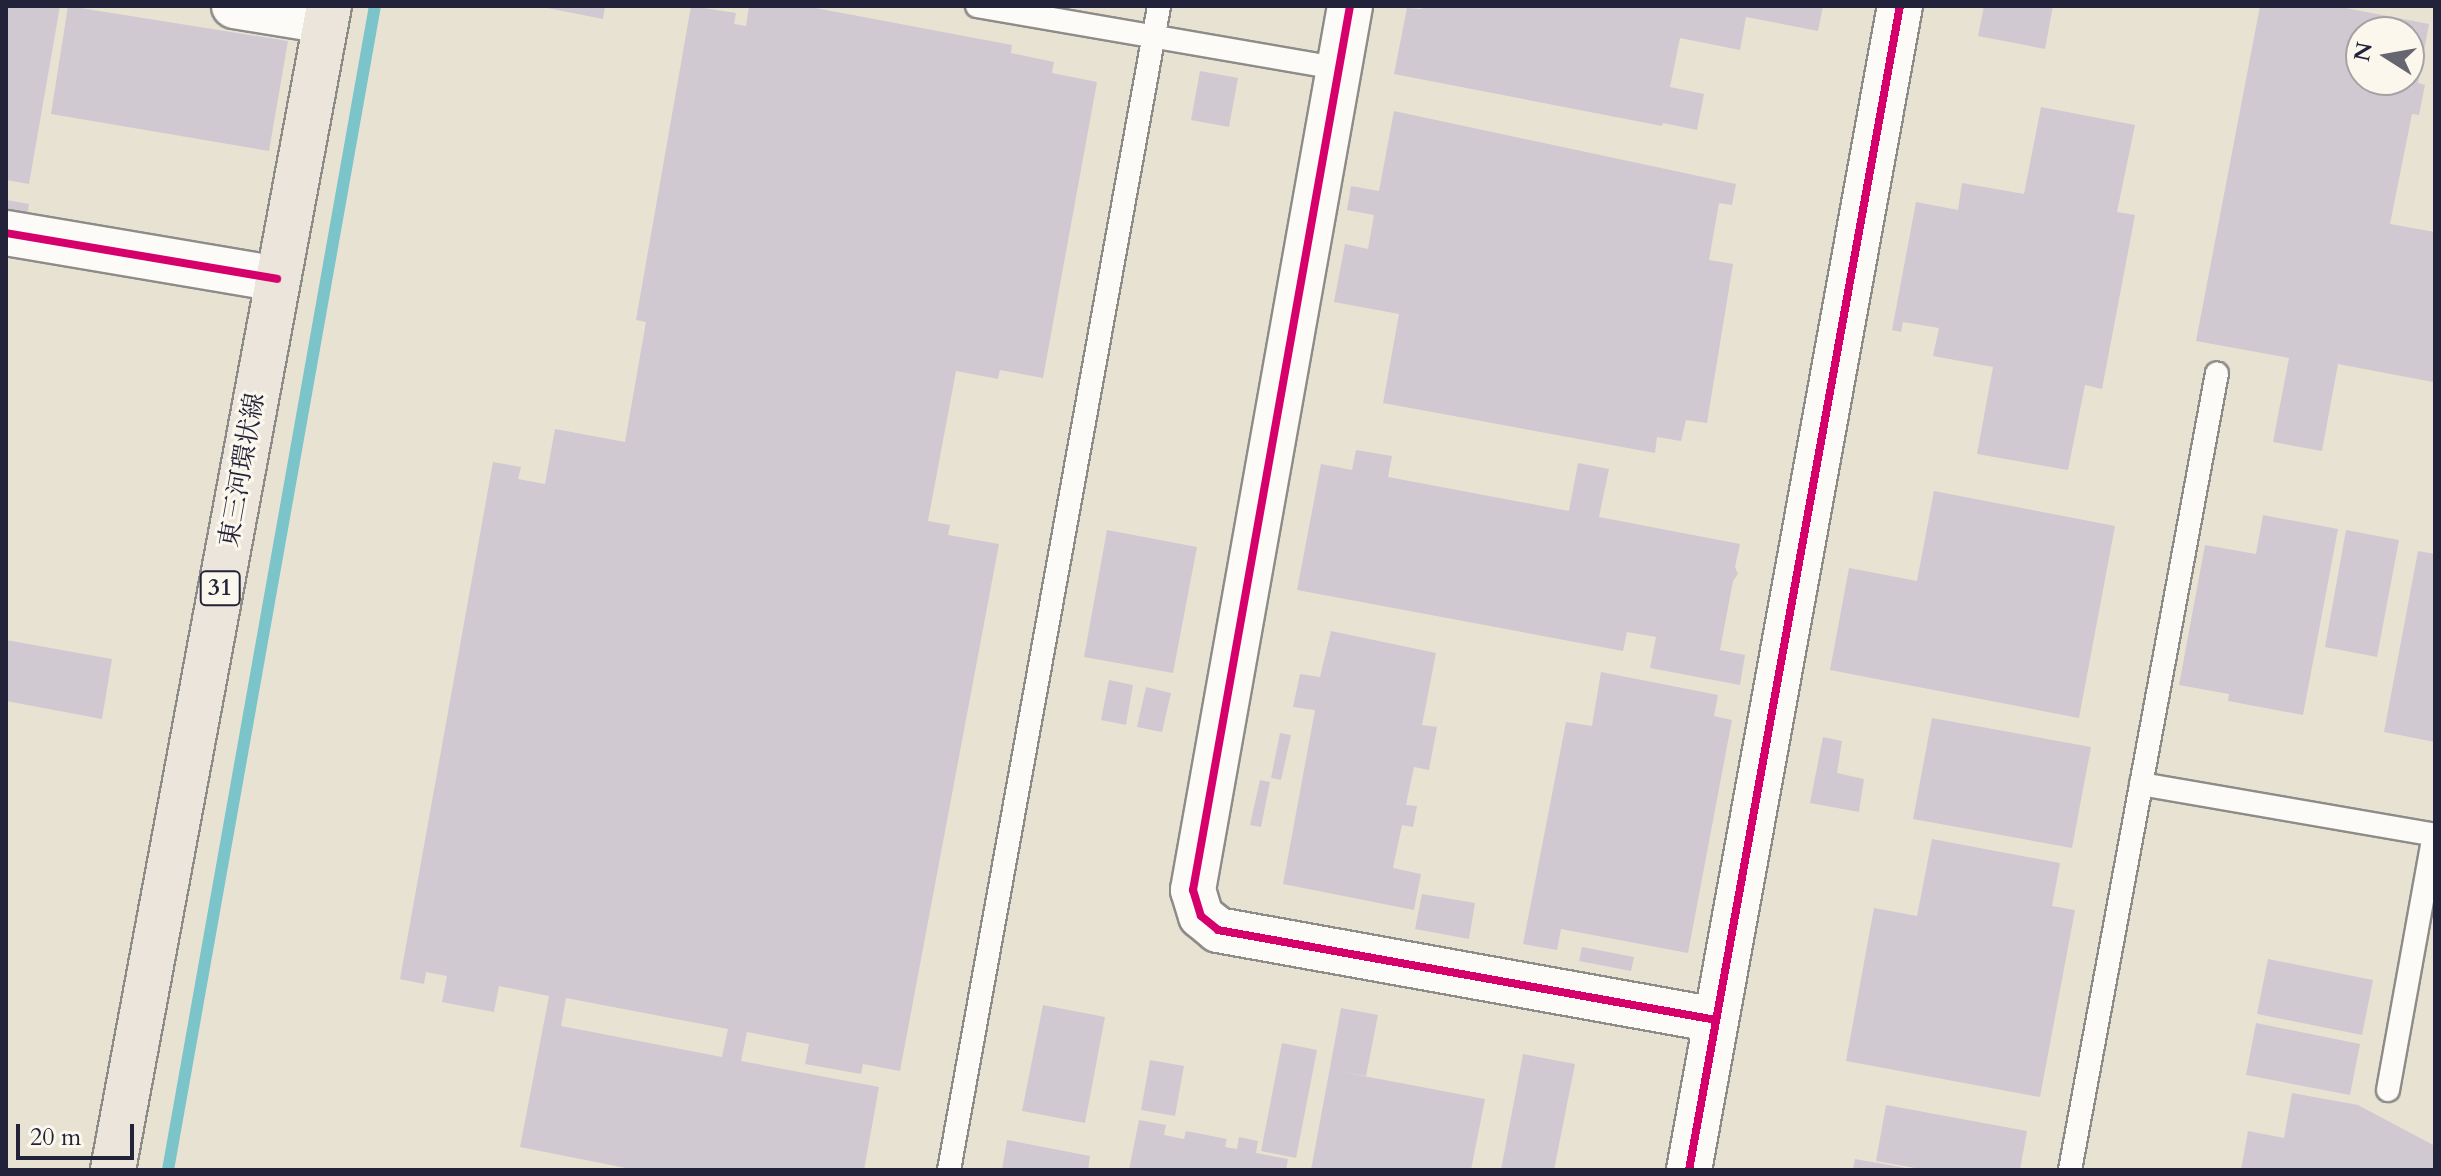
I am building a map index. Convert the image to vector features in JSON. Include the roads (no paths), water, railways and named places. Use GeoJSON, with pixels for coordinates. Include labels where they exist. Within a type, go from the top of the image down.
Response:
{"type":"FeatureCollection","features":[{"type":"Feature","properties":{"kind":"main road","name":"東三河環状線"},"geometry":{"type":"LineString","coordinates":[[113,1170],[328,14]]}},
{"type":"Feature","properties":{"kind":"street"},"geometry":{"type":"LineString","coordinates":[[234,6],[328,14]]}},
{"type":"Feature","properties":{"kind":"street"},"geometry":{"type":"LineString","coordinates":[[1350,6],[1193,890],[1201,916],[1218,930],[1716,1020]]}},
{"type":"Feature","properties":{"kind":"street"},"geometry":{"type":"LineString","coordinates":[[1689,1170],[1900,6]]}},
{"type":"Feature","properties":{"kind":"street"},"geometry":{"type":"LineString","coordinates":[[6,233],[277,279]]}},
{"type":"Feature","properties":{"kind":"lane"},"geometry":{"type":"LineString","coordinates":[[977,6],[1340,69]]}},
{"type":"Feature","properties":{"kind":"lane"},"geometry":{"type":"LineString","coordinates":[[949,1170],[1159,6]]}},
{"type":"Feature","properties":{"kind":"lane"},"geometry":{"type":"LineString","coordinates":[[2070,1170],[2217,373]]}},
{"type":"Feature","properties":{"kind":"lane"},"geometry":{"type":"LineString","coordinates":[[2141,784],[2434,835],[2388,1090]]}},
{"type":"Feature","properties":{"kind":"waterway"},"geometry":{"type":"LineString","coordinates":[[168,1170],[375,6]]}}]}
